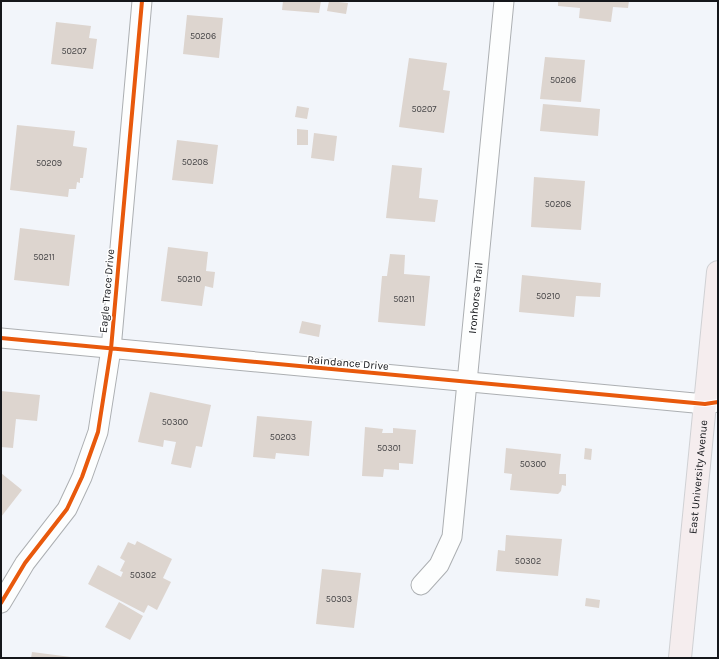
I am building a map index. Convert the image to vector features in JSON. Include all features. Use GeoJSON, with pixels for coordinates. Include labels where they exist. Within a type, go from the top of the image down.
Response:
{"type":"FeatureCollection","features":[{"type":"Feature","properties":{"kind":"main road","name":"East University Avenue"},"geometry":{"type":"LineString","coordinates":[[680,658],[711,403],[718,272]]}},
{"type":"Feature","properties":{"kind":"street","name":"Eagle Trace Drive"},"geometry":{"type":"LineString","coordinates":[[1,603],[25,563],[67,509],[82,477],[98,432],[111,349],[142,1]]}},
{"type":"Feature","properties":{"kind":"street","name":"Ironhorse Trail"},"geometry":{"type":"LineString","coordinates":[[421,585],[439,565],[452,537],[504,1]]}},
{"type":"Feature","properties":{"kind":"street","name":"Raindance Drive"},"geometry":{"type":"LineString","coordinates":[[1,338],[466,383],[711,403]]}},
{"type":"Feature","properties":{"kind":"building"},"geometry":{"type":"Polygon","coordinates":[[[283,1],[321,1],[319,13],[282,10],[283,1]]]}},
{"type":"Feature","properties":{"kind":"building"},"geometry":{"type":"Polygon","coordinates":[[[329,1],[348,3],[346,14],[327,11],[329,1]]]}},
{"type":"Feature","properties":{"kind":"building"},"geometry":{"type":"Polygon","coordinates":[[[558,1],[629,1],[628,8],[613,7],[611,22],[579,18],[580,8],[558,6],[558,1]]]}},
{"type":"Feature","properties":{"kind":"building"},"geometry":{"type":"Polygon","coordinates":[[[187,15],[223,18],[219,58],[183,54],[187,15]]]}},
{"type":"Feature","properties":{"kind":"building"},"geometry":{"type":"Polygon","coordinates":[[[56,22],[91,26],[89,38],[97,39],[93,69],[51,64],[56,22]]]}},
{"type":"Feature","properties":{"kind":"building"},"geometry":{"type":"Polygon","coordinates":[[[545,57],[585,60],[581,102],[540,99],[545,57]]]}},
{"type":"Feature","properties":{"kind":"building"},"geometry":{"type":"Polygon","coordinates":[[[409,58],[447,63],[443,90],[450,91],[444,133],[399,127],[409,58]]]}},
{"type":"Feature","properties":{"kind":"building"},"geometry":{"type":"Polygon","coordinates":[[[543,104],[600,109],[598,136],[540,131],[543,104]]]}},
{"type":"Feature","properties":{"kind":"building"},"geometry":{"type":"Polygon","coordinates":[[[297,106],[309,108],[307,119],[295,117],[297,106]]]}},
{"type":"Feature","properties":{"kind":"building"},"geometry":{"type":"Polygon","coordinates":[[[17,125],[75,131],[73,146],[87,148],[83,178],[80,178],[80,183],[77,182],[76,189],[69,189],[68,197],[10,190],[17,125]]]}},
{"type":"Feature","properties":{"kind":"building"},"geometry":{"type":"Polygon","coordinates":[[[297,129],[308,130],[308,145],[297,145],[297,129]]]}},
{"type":"Feature","properties":{"kind":"building"},"geometry":{"type":"Polygon","coordinates":[[[314,133],[337,136],[334,161],[311,158],[314,133]]]}},
{"type":"Feature","properties":{"kind":"building"},"geometry":{"type":"Polygon","coordinates":[[[177,140],[218,145],[213,184],[172,180],[177,140]]]}},
{"type":"Feature","properties":{"kind":"building"},"geometry":{"type":"Polygon","coordinates":[[[392,165],[422,168],[419,198],[438,200],[435,222],[386,218],[392,165]]]}},
{"type":"Feature","properties":{"kind":"building"},"geometry":{"type":"Polygon","coordinates":[[[534,177],[585,181],[581,230],[531,227],[534,177]]]}},
{"type":"Feature","properties":{"kind":"building"},"geometry":{"type":"Polygon","coordinates":[[[20,228],[75,235],[69,286],[14,280],[20,228]]]}},
{"type":"Feature","properties":{"kind":"building"},"geometry":{"type":"Polygon","coordinates":[[[168,247],[208,252],[206,271],[215,272],[213,288],[205,286],[202,306],[161,301],[168,247]]]}},
{"type":"Feature","properties":{"kind":"building"},"geometry":{"type":"Polygon","coordinates":[[[390,254],[405,255],[404,274],[430,276],[425,326],[378,322],[382,276],[387,276],[390,254]]]}},
{"type":"Feature","properties":{"kind":"building"},"geometry":{"type":"Polygon","coordinates":[[[522,275],[601,283],[600,297],[576,296],[574,317],[519,312],[522,275]]]}},
{"type":"Feature","properties":{"kind":"building"},"geometry":{"type":"Polygon","coordinates":[[[302,321],[321,325],[319,337],[299,333],[302,321]]]}},
{"type":"Feature","properties":{"kind":"building"},"geometry":{"type":"Polygon","coordinates":[[[1,391],[40,395],[37,421],[16,419],[13,448],[1,447],[1,391]]]}},
{"type":"Feature","properties":{"kind":"building"},"geometry":{"type":"Polygon","coordinates":[[[150,392],[211,405],[202,447],[196,446],[191,468],[171,464],[176,442],[164,440],[163,447],[138,442],[150,392]]]}},
{"type":"Feature","properties":{"kind":"building"},"geometry":{"type":"Polygon","coordinates":[[[257,416],[312,421],[309,456],[276,453],[275,459],[253,457],[257,416]]]}},
{"type":"Feature","properties":{"kind":"building"},"geometry":{"type":"Polygon","coordinates":[[[365,427],[383,429],[382,433],[393,433],[393,428],[416,430],[413,464],[399,463],[399,470],[384,469],[383,477],[362,476],[365,427]]]}},
{"type":"Feature","properties":{"kind":"building"},"geometry":{"type":"Polygon","coordinates":[[[506,448],[561,454],[559,474],[566,474],[566,486],[562,485],[561,491],[558,494],[510,490],[512,474],[504,473],[506,448]]]}},
{"type":"Feature","properties":{"kind":"building"},"geometry":{"type":"Polygon","coordinates":[[[585,448],[592,449],[591,460],[584,459],[585,448]]]}},
{"type":"Feature","properties":{"kind":"building"},"geometry":{"type":"Polygon","coordinates":[[[1,473],[22,490],[1,517],[1,473]]]}},
{"type":"Feature","properties":{"kind":"building"},"geometry":{"type":"Polygon","coordinates":[[[506,535],[562,539],[558,576],[496,571],[498,550],[505,551],[506,535]]]}},
{"type":"Feature","properties":{"kind":"building"},"geometry":{"type":"Polygon","coordinates":[[[137,541],[172,559],[163,578],[171,582],[157,610],[148,605],[144,613],[88,584],[98,565],[121,577],[123,572],[120,571],[125,561],[120,558],[128,542],[135,545],[137,541]]]}},
{"type":"Feature","properties":{"kind":"building"},"geometry":{"type":"Polygon","coordinates":[[[322,569],[361,573],[354,628],[316,624],[322,569]]]}},
{"type":"Feature","properties":{"kind":"building"},"geometry":{"type":"Polygon","coordinates":[[[586,598],[600,600],[599,608],[585,606],[586,598]]]}},
{"type":"Feature","properties":{"kind":"building"},"geometry":{"type":"Polygon","coordinates":[[[119,602],[143,616],[130,640],[105,627],[119,602]]]}},
{"type":"Feature","properties":{"kind":"building"},"geometry":{"type":"Polygon","coordinates":[[[32,652],[71,657],[71,658],[31,658],[32,652]]]}},
{"type":"Feature","properties":{"kind":"cycle path"},"geometry":{"type":"LineString","coordinates":[[1,603],[25,563],[67,509],[82,477],[98,432],[111,349],[142,1]]}},
{"type":"Feature","properties":{"kind":"cycle path"},"geometry":{"type":"LineString","coordinates":[[1,338],[705,404],[718,402]]}}]}
